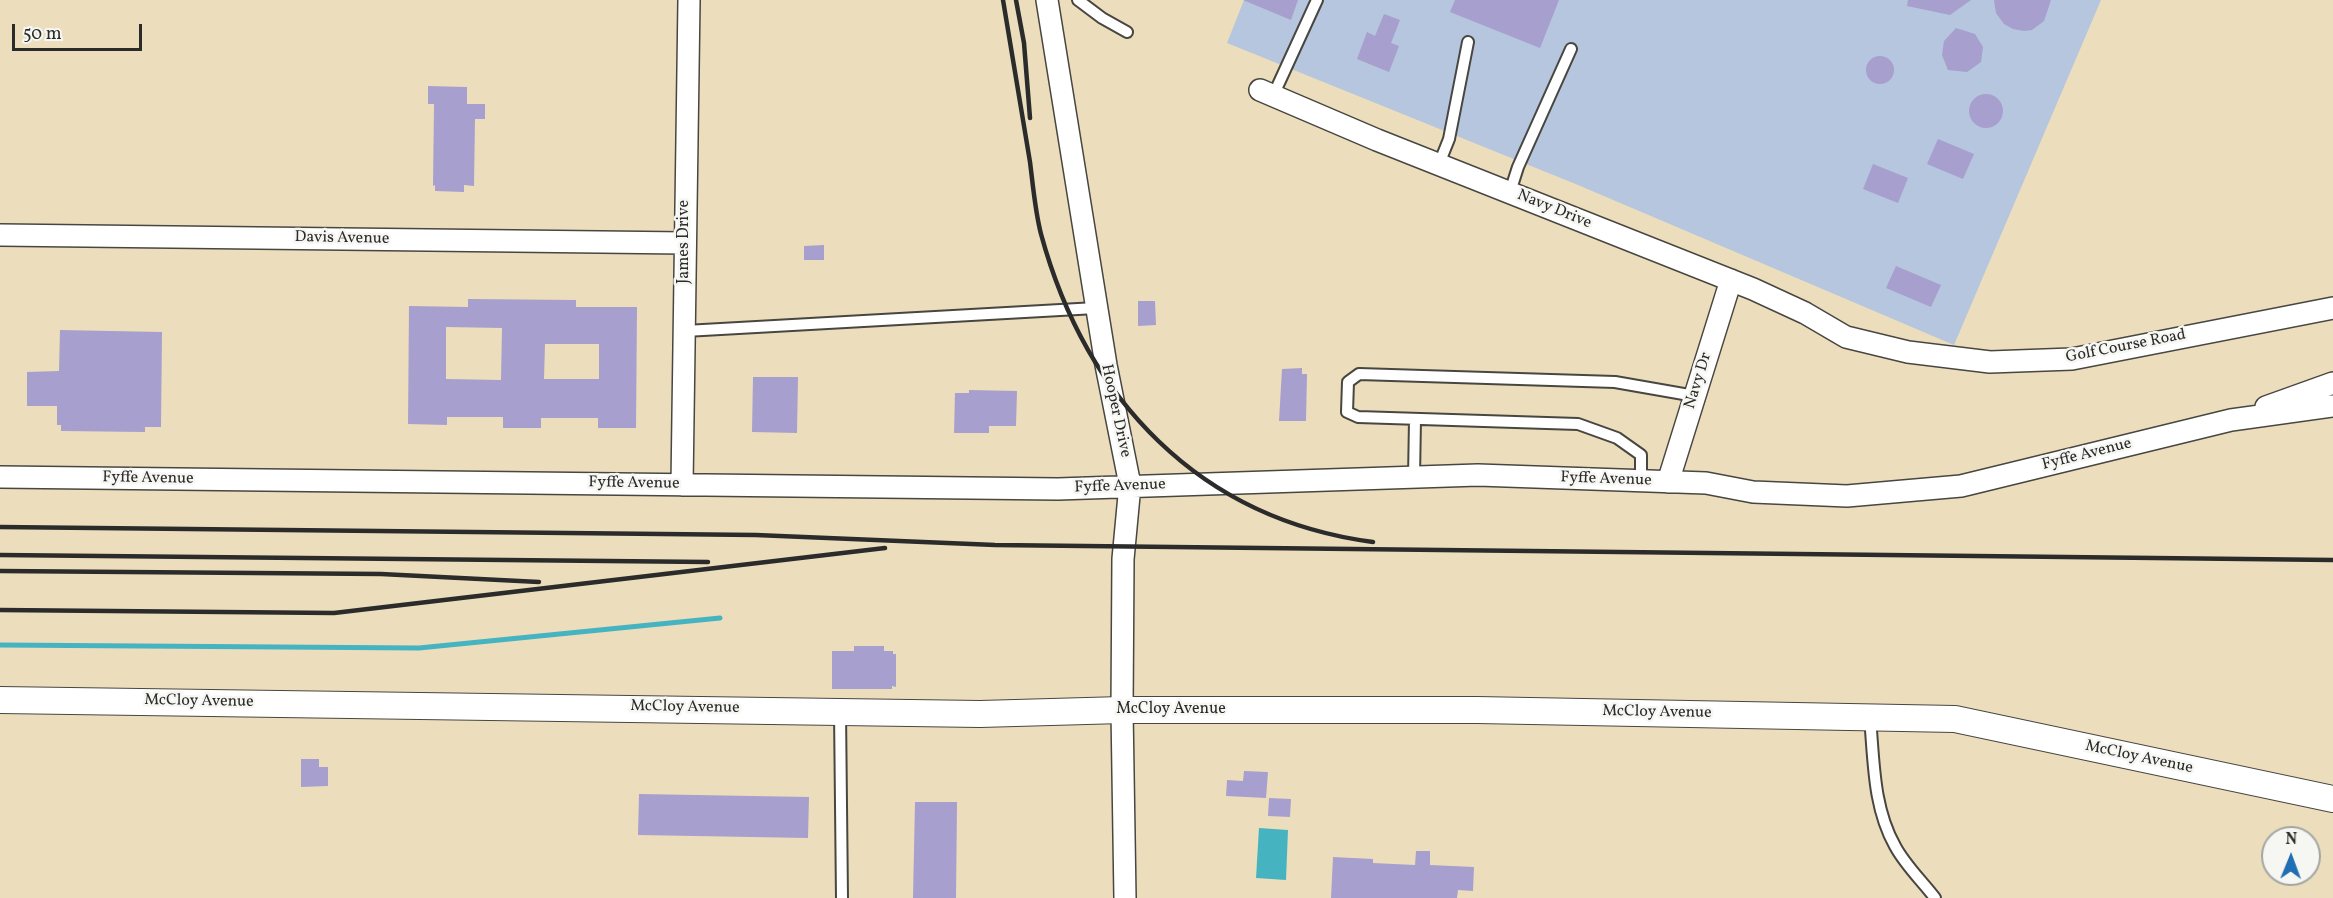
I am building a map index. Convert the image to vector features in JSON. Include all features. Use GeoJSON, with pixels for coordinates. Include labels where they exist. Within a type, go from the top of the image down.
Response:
{"type":"FeatureCollection","features":[{"type":"Feature","properties":{"kind":"street","name":"James Drive"},"geometry":{"type":"LineString","coordinates":[[682,485],[689,0]]}},
{"type":"Feature","properties":{"kind":"street","name":"Hooper Drive"},"geometry":{"type":"LineString","coordinates":[[1047,0],[1096,308],[1130,485],[1123,559],[1122,710],[1125,898]]}},
{"type":"Feature","properties":{"kind":"street","name":"Navy Drive"},"geometry":{"type":"LineString","coordinates":[[1266,93],[1731,280],[1805,313],[1846,337]]}},
{"type":"Feature","properties":{"kind":"street","name":"Davis Avenue"},"geometry":{"type":"LineString","coordinates":[[0,234],[685,243]]}},
{"type":"Feature","properties":{"kind":"street","name":"Navy Dr"},"geometry":{"type":"LineString","coordinates":[[1668,482],[1731,280]]}},
{"type":"Feature","properties":{"kind":"street","name":"Golf Course Road"},"geometry":{"type":"LineString","coordinates":[[1846,337],[1950,359],[2037,362],[2072,359],[2333,308]]}},
{"type":"Feature","properties":{"kind":"street","name":"Fyffe Avenue"},"geometry":{"type":"LineString","coordinates":[[2231,420],[2333,383]]}},
{"type":"Feature","properties":{"kind":"street","name":"Fyffe Avenue"},"geometry":{"type":"LineString","coordinates":[[0,477],[1058,489],[1478,475],[1706,483],[1753,492],[1847,496],[1961,486],[2231,420],[2333,406]]}},
{"type":"Feature","properties":{"kind":"street","name":"McCloy Avenue"},"geometry":{"type":"LineString","coordinates":[[0,700],[980,714],[1122,710],[1477,710],[1955,719],[2333,799]]}},
{"type":"Feature","properties":{"kind":"lane"},"geometry":{"type":"LineString","coordinates":[[1078,0],[1102,18],[1127,32]]}},
{"type":"Feature","properties":{"kind":"lane"},"geometry":{"type":"LineString","coordinates":[[1266,93],[1317,0]]}},
{"type":"Feature","properties":{"kind":"lane"},"geometry":{"type":"LineString","coordinates":[[1439,164],[1449,139],[1468,42]]}},
{"type":"Feature","properties":{"kind":"lane"},"geometry":{"type":"LineString","coordinates":[[1510,192],[1518,167],[1571,49]]}},
{"type":"Feature","properties":{"kind":"lane"},"geometry":{"type":"LineString","coordinates":[[685,332],[1096,308]]}},
{"type":"Feature","properties":{"kind":"lane"},"geometry":{"type":"LineString","coordinates":[[1641,481],[1641,455],[1617,438],[1578,424],[1358,417],[1347,412],[1348,382],[1359,374],[1615,382],[1695,396]]}},
{"type":"Feature","properties":{"kind":"lane"},"geometry":{"type":"LineString","coordinates":[[1414,478],[1415,419]]}},
{"type":"Feature","properties":{"kind":"lane"},"geometry":{"type":"LineString","coordinates":[[840,711],[842,898]]}},
{"type":"Feature","properties":{"kind":"lane"},"geometry":{"type":"LineString","coordinates":[[1870,717],[1876,795],[1894,845],[1935,898]]}},
{"type":"Feature","properties":{"kind":"shaded area"},"geometry":{"type":"Polygon","coordinates":[[[1244,0],[2101,0],[1954,345],[1578,185],[1227,43],[1244,0]]]}},
{"type":"Feature","properties":{"kind":"water"},"geometry":{"type":"Polygon","coordinates":[[[1259,828],[1288,830],[1286,880],[1256,878],[1259,828]]]}},
{"type":"Feature","properties":{"kind":"building"},"geometry":{"type":"Polygon","coordinates":[[[1243,0],[1298,0],[1291,20],[1243,0]]]}},
{"type":"Feature","properties":{"kind":"building"},"geometry":{"type":"Polygon","coordinates":[[[1455,0],[1559,0],[1540,48],[1450,12],[1455,0]]]}},
{"type":"Feature","properties":{"kind":"building"},"geometry":{"type":"Polygon","coordinates":[[[1908,0],[1971,0],[1950,15],[1907,6],[1908,0]]]}},
{"type":"Feature","properties":{"kind":"building"},"geometry":{"type":"Polygon","coordinates":[[[1994,0],[2051,0],[2044,21],[2032,30],[2024,31],[2004,24],[1996,13],[1994,0]]]}},
{"type":"Feature","properties":{"kind":"building"},"geometry":{"type":"Polygon","coordinates":[[[1384,14],[1400,20],[1391,43],[1399,46],[1389,72],[1357,59],[1367,32],[1375,36],[1384,14]]]}},
{"type":"Feature","properties":{"kind":"building"},"geometry":{"type":"Polygon","coordinates":[[[1956,28],[1975,34],[1983,47],[1981,62],[1967,72],[1948,70],[1942,55],[1944,41],[1956,28]]]}},
{"type":"Feature","properties":{"kind":"building"},"geometry":{"type":"Polygon","coordinates":[[[1880,56],[1890,60],[1894,70],[1890,80],[1880,84],[1870,80],[1866,70],[1870,60],[1880,56]]]}},
{"type":"Feature","properties":{"kind":"building"},"geometry":{"type":"Polygon","coordinates":[[[428,86],[467,87],[467,104],[485,104],[485,119],[475,119],[474,186],[464,185],[464,192],[435,191],[435,185],[433,186],[434,104],[428,104],[428,86]]]}},
{"type":"Feature","properties":{"kind":"building"},"geometry":{"type":"Polygon","coordinates":[[[1986,94],[1998,99],[2003,111],[1998,123],[1986,128],[1974,123],[1969,111],[1974,99],[1986,94]]]}},
{"type":"Feature","properties":{"kind":"building"},"geometry":{"type":"Polygon","coordinates":[[[1938,139],[1974,154],[1963,179],[1927,164],[1938,139]]]}},
{"type":"Feature","properties":{"kind":"building"},"geometry":{"type":"Polygon","coordinates":[[[1873,164],[1908,178],[1898,203],[1863,189],[1873,164]]]}},
{"type":"Feature","properties":{"kind":"building"},"geometry":{"type":"Polygon","coordinates":[[[824,245],[824,260],[804,260],[804,246],[824,245]]]}},
{"type":"Feature","properties":{"kind":"building"},"geometry":{"type":"Polygon","coordinates":[[[1896,266],[1941,285],[1931,307],[1886,288],[1896,266]]]}},
{"type":"Feature","properties":{"kind":"building"},"geometry":{"type":"Polygon","coordinates":[[[468,299],[576,300],[576,307],[637,307],[636,428],[598,428],[598,418],[541,418],[541,428],[503,428],[503,417],[447,417],[447,425],[408,424],[409,306],[468,307],[468,299]],[[446,327],[446,379],[501,380],[502,328],[446,327]],[[545,344],[544,379],[599,379],[599,344],[545,344]]]}},
{"type":"Feature","properties":{"kind":"building"},"geometry":{"type":"Polygon","coordinates":[[[1138,301],[1155,301],[1156,325],[1138,326],[1138,301]]]}},
{"type":"Feature","properties":{"kind":"building"},"geometry":{"type":"Polygon","coordinates":[[[60,330],[162,332],[161,427],[145,427],[145,432],[61,431],[61,425],[57,425],[57,406],[27,406],[27,372],[59,371],[60,330]]]}},
{"type":"Feature","properties":{"kind":"building"},"geometry":{"type":"Polygon","coordinates":[[[1302,368],[1302,374],[1307,374],[1306,421],[1279,421],[1282,369],[1302,368]]]}},
{"type":"Feature","properties":{"kind":"building"},"geometry":{"type":"Polygon","coordinates":[[[753,377],[798,377],[797,433],[752,432],[753,377]]]}},
{"type":"Feature","properties":{"kind":"building"},"geometry":{"type":"Polygon","coordinates":[[[969,390],[1017,391],[1016,426],[989,426],[989,433],[954,433],[955,393],[969,393],[969,390]]]}},
{"type":"Feature","properties":{"kind":"building"},"geometry":{"type":"Polygon","coordinates":[[[854,646],[884,646],[884,651],[893,651],[893,654],[896,654],[896,687],[892,686],[892,689],[832,689],[832,651],[854,651],[854,646]]]}},
{"type":"Feature","properties":{"kind":"building"},"geometry":{"type":"Polygon","coordinates":[[[301,759],[319,759],[319,767],[328,767],[328,786],[301,787],[301,759]]]}},
{"type":"Feature","properties":{"kind":"building"},"geometry":{"type":"Polygon","coordinates":[[[1244,771],[1268,772],[1266,798],[1226,796],[1227,780],[1243,781],[1244,771]]]}},
{"type":"Feature","properties":{"kind":"building"},"geometry":{"type":"Polygon","coordinates":[[[639,794],[809,797],[808,838],[638,835],[639,794]]]}},
{"type":"Feature","properties":{"kind":"building"},"geometry":{"type":"Polygon","coordinates":[[[1269,798],[1291,799],[1290,817],[1268,816],[1269,798]]]}},
{"type":"Feature","properties":{"kind":"building"},"geometry":{"type":"Polygon","coordinates":[[[915,802],[957,802],[956,898],[913,898],[915,802]]]}},
{"type":"Feature","properties":{"kind":"building"},"geometry":{"type":"Polygon","coordinates":[[[1416,851],[1430,851],[1430,865],[1474,867],[1473,891],[1458,890],[1457,898],[1331,898],[1333,857],[1373,859],[1373,863],[1415,865],[1416,851]]]}},
{"type":"Feature","properties":{"kind":"waterway"},"geometry":{"type":"LineString","coordinates":[[0,645],[419,648],[720,618]]}},
{"type":"Feature","properties":{"kind":"railway"},"geometry":{"type":"LineString","coordinates":[[1003,0],[1041,234],[1061,294],[1087,348],[1120,398],[1159,441],[1203,478],[1254,507],[1311,529],[1373,542]]}},
{"type":"Feature","properties":{"kind":"railway"},"geometry":{"type":"LineString","coordinates":[[1016,0],[1024,43],[1030,118]]}},
{"type":"Feature","properties":{"kind":"railway"},"geometry":{"type":"LineString","coordinates":[[0,527],[756,535],[995,545],[2333,560]]}},
{"type":"Feature","properties":{"kind":"railway"},"geometry":{"type":"LineString","coordinates":[[0,610],[334,613],[885,548]]}},
{"type":"Feature","properties":{"kind":"railway"},"geometry":{"type":"LineString","coordinates":[[0,555],[708,562]]}},
{"type":"Feature","properties":{"kind":"railway"},"geometry":{"type":"LineString","coordinates":[[0,571],[381,574],[539,582]]}}]}
